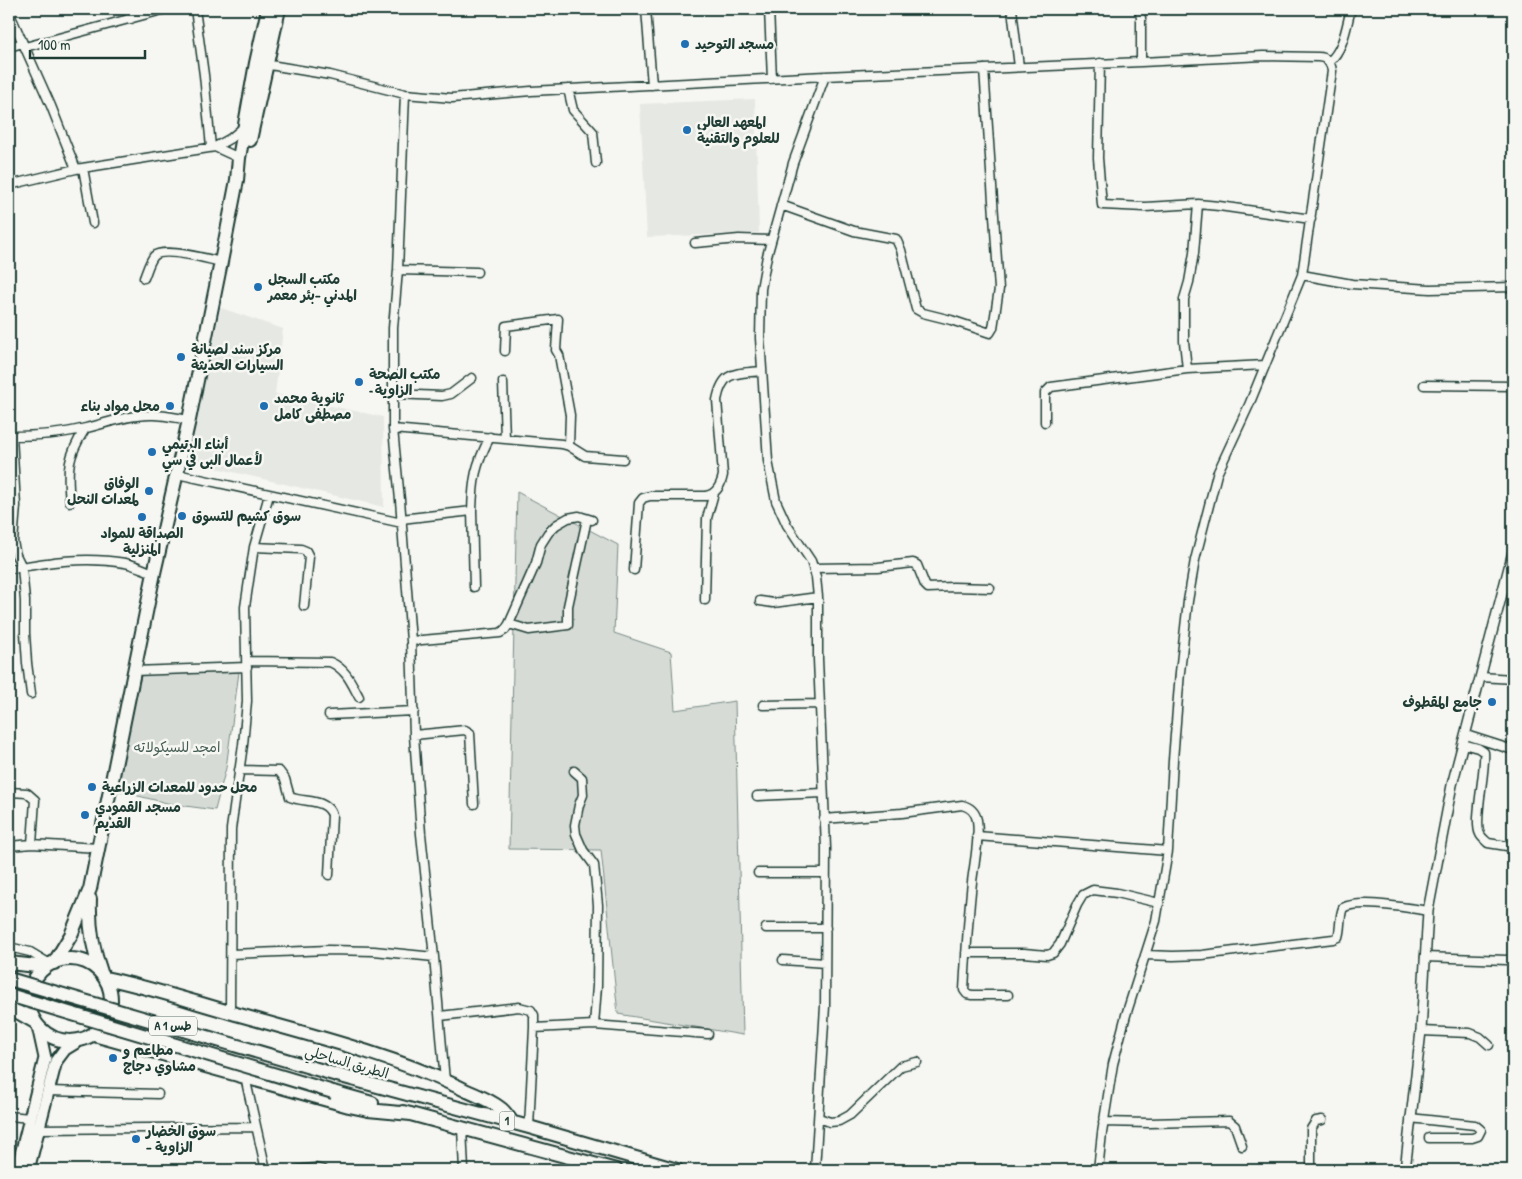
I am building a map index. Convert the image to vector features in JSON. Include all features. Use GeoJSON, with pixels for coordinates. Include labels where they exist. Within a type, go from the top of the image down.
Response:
{"type":"FeatureCollection","features":[{"type":"Feature","properties":{"kind":"highway"},"geometry":{"type":"LineString","coordinates":[[237,180],[246,158],[268,9]]}},
{"type":"Feature","properties":{"kind":"highway"},"geometry":{"type":"LineString","coordinates":[[90,889],[93,949],[111,992],[111,1008],[105,1023],[94,1034],[78,1041],[56,1039],[46,1034],[37,1024],[31,1012],[30,992],[36,978],[50,965],[70,936],[90,889],[154,573],[189,420],[221,262],[237,180],[244,126],[279,9]]}},
{"type":"Feature","properties":{"kind":"highway"},"geometry":{"type":"LineString","coordinates":[[9,963],[50,965],[64,960],[84,961],[103,975],[146,986],[396,1062],[445,1081],[500,1108],[512,1122]]}},
{"type":"Feature","properties":{"kind":"highway","name":"الطريق الساحلي"},"geometry":{"type":"LineString","coordinates":[[9,978],[337,1075],[512,1122],[677,1170]]}},
{"type":"Feature","properties":{"kind":"highway","name":"A 1 طس"},"geometry":{"type":"LineString","coordinates":[[9,995],[333,1092],[616,1170]]}},
{"type":"Feature","properties":{"kind":"highway"},"geometry":{"type":"LineString","coordinates":[[9,1007],[37,1024]]}},
{"type":"Feature","properties":{"kind":"highway"},"geometry":{"type":"LineString","coordinates":[[94,1034],[349,1106],[368,1110],[411,1114]]}},
{"type":"Feature","properties":{"kind":"main road"},"geometry":{"type":"LineString","coordinates":[[17,1170],[45,1058],[37,1024]]}},
{"type":"Feature","properties":{"kind":"main road"},"geometry":{"type":"LineString","coordinates":[[28,1170],[53,1067],[59,1055],[78,1041]]}},
{"type":"Feature","properties":{"kind":"street"},"geometry":{"type":"LineString","coordinates":[[128,9],[131,19]]}},
{"type":"Feature","properties":{"kind":"street"},"geometry":{"type":"LineString","coordinates":[[9,47],[24,45],[166,9]]}},
{"type":"Feature","properties":{"kind":"street"},"geometry":{"type":"LineString","coordinates":[[195,9],[213,147]]}},
{"type":"Feature","properties":{"kind":"street"},"geometry":{"type":"LineString","coordinates":[[646,9],[652,85]]}},
{"type":"Feature","properties":{"kind":"street"},"geometry":{"type":"LineString","coordinates":[[769,9],[772,79]]}},
{"type":"Feature","properties":{"kind":"street"},"geometry":{"type":"LineString","coordinates":[[1012,9],[1019,67]]}},
{"type":"Feature","properties":{"kind":"street"},"geometry":{"type":"LineString","coordinates":[[1139,9],[1141,18],[1141,62]]}},
{"type":"Feature","properties":{"kind":"street"},"geometry":{"type":"LineString","coordinates":[[1329,62],[1337,55],[1341,46],[1350,9]]}},
{"type":"Feature","properties":{"kind":"street"},"geometry":{"type":"LineString","coordinates":[[9,12],[80,169],[93,223]]}},
{"type":"Feature","properties":{"kind":"street"},"geometry":{"type":"LineString","coordinates":[[261,64],[330,75],[405,94],[452,98],[652,85],[1188,59],[1279,56],[1321,57],[1329,62],[1332,71],[1302,275],[1249,405],[1217,474],[1195,560],[1180,672],[1168,851],[1156,921],[1126,1014],[1116,1056],[1103,1122],[1098,1170]]}},
{"type":"Feature","properties":{"kind":"street"},"geometry":{"type":"LineString","coordinates":[[1100,63],[1098,158],[1102,205],[1145,207],[1198,204],[1311,219]]}},
{"type":"Feature","properties":{"kind":"street"},"geometry":{"type":"LineString","coordinates":[[781,205],[854,231],[896,239],[916,309],[923,313],[990,333],[993,328],[999,289],[984,69]]}},
{"type":"Feature","properties":{"kind":"street"},"geometry":{"type":"LineString","coordinates":[[815,1170],[825,1006],[826,928],[818,597],[816,577],[811,561],[787,525],[776,501],[768,461],[761,371],[761,289],[771,240],[792,163],[826,76]]}},
{"type":"Feature","properties":{"kind":"street"},"geometry":{"type":"LineString","coordinates":[[568,90],[574,110],[593,132],[596,163]]}},
{"type":"Feature","properties":{"kind":"street"},"geometry":{"type":"LineString","coordinates":[[405,94],[398,270],[393,328],[393,429],[411,641],[414,735],[421,834],[445,1081]]}},
{"type":"Feature","properties":{"kind":"street"},"geometry":{"type":"LineString","coordinates":[[9,185],[80,169],[213,147],[231,138],[244,126]]}},
{"type":"Feature","properties":{"kind":"street"},"geometry":{"type":"LineString","coordinates":[[213,147],[239,158]]}},
{"type":"Feature","properties":{"kind":"street"},"geometry":{"type":"LineString","coordinates":[[1187,370],[1184,299],[1194,253],[1198,204]]}},
{"type":"Feature","properties":{"kind":"street"},"geometry":{"type":"LineString","coordinates":[[695,243],[739,239],[771,240]]}},
{"type":"Feature","properties":{"kind":"street"},"geometry":{"type":"LineString","coordinates":[[144,278],[148,266],[155,255],[160,253],[184,254],[221,262]]}},
{"type":"Feature","properties":{"kind":"street"},"geometry":{"type":"LineString","coordinates":[[398,270],[477,272]]}},
{"type":"Feature","properties":{"kind":"street"},"geometry":{"type":"LineString","coordinates":[[1302,275],[1352,284],[1430,289],[1513,287]]}},
{"type":"Feature","properties":{"kind":"street"},"geometry":{"type":"LineString","coordinates":[[505,352],[506,326],[558,319],[556,350],[559,355],[570,415],[569,446]]}},
{"type":"Feature","properties":{"kind":"street"},"geometry":{"type":"LineString","coordinates":[[1045,422],[1046,393],[1051,387],[1187,370],[1265,365]]}},
{"type":"Feature","properties":{"kind":"street"},"geometry":{"type":"LineString","coordinates":[[705,600],[707,518],[714,493],[724,475],[717,400],[719,390],[722,382],[727,377],[761,371]]}},
{"type":"Feature","properties":{"kind":"street"},"geometry":{"type":"LineString","coordinates":[[393,394],[442,396],[451,394],[472,378]]}},
{"type":"Feature","properties":{"kind":"street"},"geometry":{"type":"LineString","coordinates":[[504,382],[505,438]]}},
{"type":"Feature","properties":{"kind":"street"},"geometry":{"type":"LineString","coordinates":[[1424,385],[1513,386]]}},
{"type":"Feature","properties":{"kind":"street"},"geometry":{"type":"LineString","coordinates":[[31,694],[26,653],[26,601],[22,567],[16,555],[13,542],[16,506],[10,436],[85,429],[115,420],[145,415],[189,420]]}},
{"type":"Feature","properties":{"kind":"street"},"geometry":{"type":"LineString","coordinates":[[70,502],[68,467],[74,447],[85,429]]}},
{"type":"Feature","properties":{"kind":"street"},"geometry":{"type":"LineString","coordinates":[[393,429],[505,438],[569,446],[585,456],[623,459]]}},
{"type":"Feature","properties":{"kind":"street"},"geometry":{"type":"LineString","coordinates":[[474,587],[473,482],[480,456],[490,437]]}},
{"type":"Feature","properties":{"kind":"street"},"geometry":{"type":"LineString","coordinates":[[177,474],[268,495],[402,521],[472,511]]}},
{"type":"Feature","properties":{"kind":"street"},"geometry":{"type":"LineString","coordinates":[[634,570],[637,511],[643,498],[650,496],[706,496],[714,493]]}},
{"type":"Feature","properties":{"kind":"street"},"geometry":{"type":"LineString","coordinates":[[230,1012],[231,829],[247,700],[245,607],[254,547],[268,495]]}},
{"type":"Feature","properties":{"kind":"street"},"geometry":{"type":"LineString","coordinates":[[411,641],[500,633],[509,624],[536,563],[541,544],[548,533],[556,525],[568,518],[580,516],[590,519],[568,606],[568,625],[529,630],[509,624]]}},
{"type":"Feature","properties":{"kind":"street"},"geometry":{"type":"LineString","coordinates":[[254,547],[301,549],[306,551],[309,557],[304,606]]}},
{"type":"Feature","properties":{"kind":"street"},"geometry":{"type":"LineString","coordinates":[[1405,1170],[1421,1031],[1428,911],[1452,784],[1513,552]]}},
{"type":"Feature","properties":{"kind":"street"},"geometry":{"type":"LineString","coordinates":[[9,569],[60,560],[102,560],[127,564],[154,573]]}},
{"type":"Feature","properties":{"kind":"street"},"geometry":{"type":"LineString","coordinates":[[813,568],[878,567],[914,563],[917,565],[926,588],[990,588]]}},
{"type":"Feature","properties":{"kind":"street"},"geometry":{"type":"LineString","coordinates":[[760,601],[773,603],[818,597]]}},
{"type":"Feature","properties":{"kind":"street"},"geometry":{"type":"LineString","coordinates":[[134,671],[247,664],[330,662],[342,669],[359,697]]}},
{"type":"Feature","properties":{"kind":"street"},"geometry":{"type":"LineString","coordinates":[[1481,677],[1513,679]]}},
{"type":"Feature","properties":{"kind":"street"},"geometry":{"type":"LineString","coordinates":[[762,705],[820,704]]}},
{"type":"Feature","properties":{"kind":"street"},"geometry":{"type":"LineString","coordinates":[[329,715],[414,711]]}},
{"type":"Feature","properties":{"kind":"street"},"geometry":{"type":"LineString","coordinates":[[414,735],[465,730],[470,733],[474,804]]}},
{"type":"Feature","properties":{"kind":"street"},"geometry":{"type":"LineString","coordinates":[[1464,739],[1513,750]]}},
{"type":"Feature","properties":{"kind":"street"},"geometry":{"type":"LineString","coordinates":[[1464,739],[1484,752],[1485,764],[1478,822],[1480,834],[1488,843],[1513,847]]}},
{"type":"Feature","properties":{"kind":"street"},"geometry":{"type":"LineString","coordinates":[[239,770],[279,771],[285,779],[290,797],[324,804],[329,808],[332,815],[329,875]]}},
{"type":"Feature","properties":{"kind":"street"},"geometry":{"type":"LineString","coordinates":[[574,771],[582,778],[584,795],[579,805],[575,825],[576,834],[594,866],[598,905],[598,986],[594,1025]]}},
{"type":"Feature","properties":{"kind":"street"},"geometry":{"type":"LineString","coordinates":[[9,792],[27,793],[35,800],[32,844]]}},
{"type":"Feature","properties":{"kind":"street"},"geometry":{"type":"LineString","coordinates":[[757,796],[823,793]]}},
{"type":"Feature","properties":{"kind":"street"},"geometry":{"type":"LineString","coordinates":[[824,819],[902,813],[962,805],[969,807],[976,817],[977,836],[964,990],[967,994],[1008,995]]}},
{"type":"Feature","properties":{"kind":"street"},"geometry":{"type":"LineString","coordinates":[[977,836],[1168,851]]}},
{"type":"Feature","properties":{"kind":"street"},"geometry":{"type":"LineString","coordinates":[[9,846],[32,844],[98,848]]}},
{"type":"Feature","properties":{"kind":"street"},"geometry":{"type":"LineString","coordinates":[[758,873],[825,873]]}},
{"type":"Feature","properties":{"kind":"street"},"geometry":{"type":"LineString","coordinates":[[966,953],[1047,955],[1053,953],[1060,944],[1083,895],[1093,890],[1117,893],[1159,903]]}},
{"type":"Feature","properties":{"kind":"street"},"geometry":{"type":"LineString","coordinates":[[1145,955],[1202,955],[1333,940],[1338,937],[1341,913],[1344,908],[1353,904],[1428,911]]}},
{"type":"Feature","properties":{"kind":"street"},"geometry":{"type":"LineString","coordinates":[[766,928],[826,928]]}},
{"type":"Feature","properties":{"kind":"street"},"geometry":{"type":"LineString","coordinates":[[9,947],[30,952],[50,965]]}},
{"type":"Feature","properties":{"kind":"street"},"geometry":{"type":"LineString","coordinates":[[231,954],[328,950],[374,951],[434,956]]}},
{"type":"Feature","properties":{"kind":"street"},"geometry":{"type":"LineString","coordinates":[[1425,957],[1513,959]]}},
{"type":"Feature","properties":{"kind":"street"},"geometry":{"type":"LineString","coordinates":[[783,960],[825,963]]}},
{"type":"Feature","properties":{"kind":"street"},"geometry":{"type":"LineString","coordinates":[[440,1016],[519,1007],[531,1010],[534,1016],[534,1028],[529,1127]]}},
{"type":"Feature","properties":{"kind":"street"},"geometry":{"type":"LineString","coordinates":[[534,1028],[594,1025],[708,1034]]}},
{"type":"Feature","properties":{"kind":"street"},"geometry":{"type":"LineString","coordinates":[[1421,1031],[1470,1033],[1480,1037],[1489,1045]]}},
{"type":"Feature","properties":{"kind":"street"},"geometry":{"type":"LineString","coordinates":[[819,1118],[830,1122],[839,1121],[850,1115],[901,1066],[917,1062]]}},
{"type":"Feature","properties":{"kind":"street"},"geometry":{"type":"LineString","coordinates":[[245,1077],[266,1170]]}},
{"type":"Feature","properties":{"kind":"street"},"geometry":{"type":"LineString","coordinates":[[48,1092],[158,1094]]}},
{"type":"Feature","properties":{"kind":"street"},"geometry":{"type":"LineString","coordinates":[[9,1116],[30,1118]]}},
{"type":"Feature","properties":{"kind":"street"},"geometry":{"type":"LineString","coordinates":[[1410,1118],[1475,1125],[1481,1130],[1478,1136],[1472,1138],[1429,1138]]}},
{"type":"Feature","properties":{"kind":"street"},"geometry":{"type":"LineString","coordinates":[[1311,1170],[1310,1129],[1316,1121],[1322,1120]]}},
{"type":"Feature","properties":{"kind":"street"},"geometry":{"type":"LineString","coordinates":[[1103,1122],[1228,1121],[1234,1126],[1242,1146]]}},
{"type":"Feature","properties":{"kind":"street"},"geometry":{"type":"LineString","coordinates":[[39,1129],[256,1127]]}},
{"type":"Feature","properties":{"kind":"street"},"geometry":{"type":"LineString","coordinates":[[462,1128],[464,1170]]}},
{"type":"Feature","properties":{"kind":"street"},"geometry":{"type":"LineString","coordinates":[[297,1170],[315,1168],[323,1170]]}},
{"type":"Feature","properties":{"kind":"shaded area"},"geometry":{"type":"Polygon","coordinates":[[[755,99],[759,233],[647,237],[640,104],[755,99]]]}},
{"type":"Feature","properties":{"kind":"shaded area","name":"ثانوية محمد مصطفى كامل"},"geometry":{"type":"Polygon","coordinates":[[[221,308],[283,329],[275,394],[383,417],[384,507],[186,461],[221,308]]]}},
{"type":"Feature","properties":{"kind":"green space"},"geometry":{"type":"Polygon","coordinates":[[[517,492],[618,545],[614,633],[671,652],[675,710],[735,701],[743,1035],[618,1014],[601,850],[509,849],[517,492]]]}},
{"type":"Feature","properties":{"kind":"green space","name":"امجد للسيكولاته"},"geometry":{"type":"Polygon","coordinates":[[[143,667],[239,672],[226,768],[215,810],[171,804],[114,790],[143,667]]]}},
{"type":"Feature","properties":{"kind":"place","name":"مسجد التوحيد"},"geometry":{"type":"Point","coordinates":[685,44]}},
{"type":"Feature","properties":{"kind":"place","name":"المعهد العالي للعلوم والتقنية"},"geometry":{"type":"Point","coordinates":[687,130]}},
{"type":"Feature","properties":{"kind":"place","name":"مكتب السجل المدني -بئر معمر"},"geometry":{"type":"Point","coordinates":[258,287]}},
{"type":"Feature","properties":{"kind":"place","name":"مركز سند لصيانة السيارات الحديثة"},"geometry":{"type":"Point","coordinates":[181,357]}},
{"type":"Feature","properties":{"kind":"place","name":"مكتب الصحة -الزاوية"},"geometry":{"type":"Point","coordinates":[359,382]}},
{"type":"Feature","properties":{"kind":"place","name":"محل مواد بناء"},"geometry":{"type":"Point","coordinates":[170,406]}},
{"type":"Feature","properties":{"kind":"place","name":"ثانوية محمد مصطفى كامل"},"geometry":{"type":"Point","coordinates":[264,406]}},
{"type":"Feature","properties":{"kind":"place","name":"أبناء الرتيمي لأعمال البى في سي"},"geometry":{"type":"Point","coordinates":[152,452]}},
{"type":"Feature","properties":{"kind":"place","name":"الوفاق لمعدات النحل"},"geometry":{"type":"Point","coordinates":[149,491]}},
{"type":"Feature","properties":{"kind":"place","name":"سوق كشيم للتسوق"},"geometry":{"type":"Point","coordinates":[182,516]}},
{"type":"Feature","properties":{"kind":"place","name":"الصداقة للمواد المنزلية"},"geometry":{"type":"Point","coordinates":[142,517]}},
{"type":"Feature","properties":{"kind":"place","name":"جامع المقطوف"},"geometry":{"type":"Point","coordinates":[1492,702]}},
{"type":"Feature","properties":{"kind":"place","name":"محل حدود للمعدات الزراعية"},"geometry":{"type":"Point","coordinates":[92,787]}},
{"type":"Feature","properties":{"kind":"place","name":"مسجد القمودي القديم"},"geometry":{"type":"Point","coordinates":[85,815]}},
{"type":"Feature","properties":{"kind":"place","name":"مطاعم و مشاوي دجاج"},"geometry":{"type":"Point","coordinates":[113,1058]}},
{"type":"Feature","properties":{"kind":"place","name":"سوق الخضار - الزاوية"},"geometry":{"type":"Point","coordinates":[136,1139]}}]}
